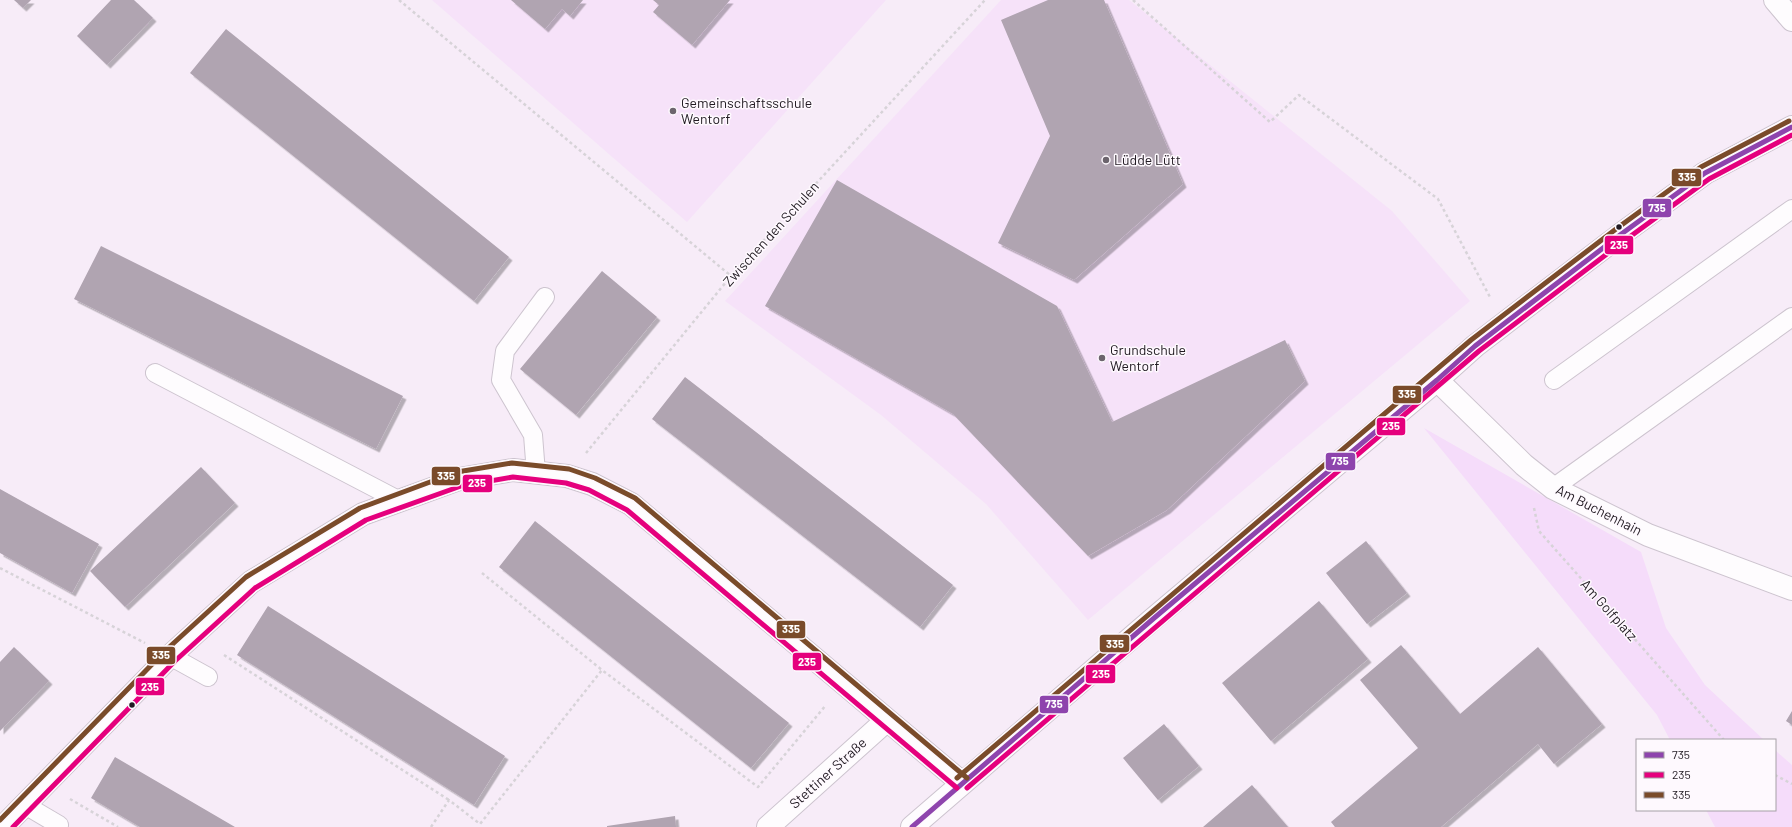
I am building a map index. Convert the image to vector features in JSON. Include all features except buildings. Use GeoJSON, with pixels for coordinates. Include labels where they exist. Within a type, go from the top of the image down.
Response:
{"type":"FeatureCollection","features":[{"type":"Feature","properties":{"kind":"street"},"geometry":{"type":"LineString","coordinates":[[1775,0],[1792,20]]}},
{"type":"Feature","properties":{"kind":"street"},"geometry":{"type":"LineString","coordinates":[[912,827],[1153,619],[1438,380],[1481,341],[1620,235],[1705,173],[1792,127]]}},
{"type":"Feature","properties":{"kind":"street","name":"Am Buchenhain"},"geometry":{"type":"LineString","coordinates":[[1438,380],[1524,465],[1553,488],[1648,535],[1792,589]]}},
{"type":"Feature","properties":{"kind":"street"},"geometry":{"type":"LineString","coordinates":[[3,827],[170,656],[251,582],[363,514],[459,479],[513,470],[567,476],[592,484],[631,504],[962,783]]}},
{"type":"Feature","properties":{"kind":"street","name":"Stettiner Straße"},"geometry":{"type":"LineString","coordinates":[[768,827],[887,720]]}},
{"type":"Feature","properties":{"kind":"lane"},"geometry":{"type":"LineString","coordinates":[[1554,380],[1792,209]]}},
{"type":"Feature","properties":{"kind":"lane"},"geometry":{"type":"LineString","coordinates":[[536,473],[533,435],[501,380],[505,351],[545,297]]}},
{"type":"Feature","properties":{"kind":"lane"},"geometry":{"type":"LineString","coordinates":[[1553,488],[1792,317]]}},
{"type":"Feature","properties":{"kind":"lane"},"geometry":{"type":"LineString","coordinates":[[155,373],[400,501]]}},
{"type":"Feature","properties":{"kind":"lane"},"geometry":{"type":"LineString","coordinates":[[170,656],[208,677]]}},
{"type":"Feature","properties":{"kind":"lane"},"geometry":{"type":"LineString","coordinates":[[25,805],[58,825]]}},
{"type":"Feature","properties":{"kind":"path"},"geometry":{"type":"LineString","coordinates":[[399,0],[731,276]]}},
{"type":"Feature","properties":{"kind":"path","name":"Zwischen den Schulen"},"geometry":{"type":"LineString","coordinates":[[567,476],[731,276],[985,0]]}},
{"type":"Feature","properties":{"kind":"path"},"geometry":{"type":"LineString","coordinates":[[1133,0],[1270,122],[1299,95],[1438,199],[1492,301]]}},
{"type":"Feature","properties":{"kind":"path","name":"Am Golfplatz"},"geometry":{"type":"LineString","coordinates":[[1524,465],[1539,531],[1723,739]]}},
{"type":"Feature","properties":{"kind":"path"},"geometry":{"type":"LineString","coordinates":[[0,568],[170,656]]}},
{"type":"Feature","properties":{"kind":"path"},"geometry":{"type":"LineString","coordinates":[[482,573],[602,670],[758,787],[844,684]]}},
{"type":"Feature","properties":{"kind":"path"},"geometry":{"type":"LineString","coordinates":[[193,635],[449,800],[480,824],[602,670]]}},
{"type":"Feature","properties":{"kind":"path"},"geometry":{"type":"LineString","coordinates":[[1776,776],[1792,784]]}},
{"type":"Feature","properties":{"kind":"path"},"geometry":{"type":"LineString","coordinates":[[45,784],[118,827]]}},
{"type":"Feature","properties":{"kind":"path"},"geometry":{"type":"LineString","coordinates":[[431,827],[449,800]]}},
{"type":"Feature","properties":{"kind":"shaded area","name":"Gemeinschaftsschule Wentorf"},"geometry":{"type":"Polygon","coordinates":[[[432,0],[886,0],[687,222],[432,0]]]}},
{"type":"Feature","properties":{"kind":"shaded area","name":"Grundschule Wentorf"},"geometry":{"type":"Polygon","coordinates":[[[1001,0],[1129,0],[1392,211],[1470,301],[1088,620],[986,504],[881,415],[725,301],[1001,0]]]}},
{"type":"Feature","properties":{"kind":"shaded area"},"geometry":{"type":"Polygon","coordinates":[[[1424,428],[1641,552],[1666,628],[1705,685],[1763,739],[1669,739],[1657,715],[1424,428]]]}},
{"type":"Feature","properties":{"kind":"shaded area"},"geometry":{"type":"Polygon","coordinates":[[[1776,751],[1792,765],[1792,827],[1715,827],[1707,811],[1776,811],[1776,751]]]}},
{"type":"Feature","properties":{"kind":"transit line","name":"335"},"geometry":{"type":"LineString","coordinates":[[957,778],[1471,340],[1616,229],[1701,167],[1789,121]]}},
{"type":"Feature","properties":{"kind":"transit line","name":"735"},"geometry":{"type":"LineString","coordinates":[[912,827],[1153,619],[1437,380],[1475,346],[1620,235],[1705,173],[1792,127]]}},
{"type":"Feature","properties":{"kind":"transit line","name":"235"},"geometry":{"type":"LineString","coordinates":[[967,788],[1479,351],[1624,241],[1709,179],[1792,135]]}},
{"type":"Feature","properties":{"kind":"transit line","name":"335"},"geometry":{"type":"LineString","coordinates":[[0,820],[165,651],[246,577],[360,508],[457,472],[512,463],[569,469],[595,478],[635,498],[967,778]]}},
{"type":"Feature","properties":{"kind":"transit line","name":"235"},"geometry":{"type":"LineString","coordinates":[[13,827],[175,661],[255,588],[366,520],[461,486],[513,477],[566,483],[589,490],[627,510],[957,788]]}},
{"type":"Feature","properties":{"kind":"place","name":"Gemeinschaftsschule Wentorf"},"geometry":{"type":"Point","coordinates":[673,111]}},
{"type":"Feature","properties":{"kind":"place","name":"Lüdde Lütt"},"geometry":{"type":"Point","coordinates":[1106,160]}},
{"type":"Feature","properties":{"kind":"place","name":"Grundschule Wentorf"},"geometry":{"type":"Point","coordinates":[1102,358]}}]}
